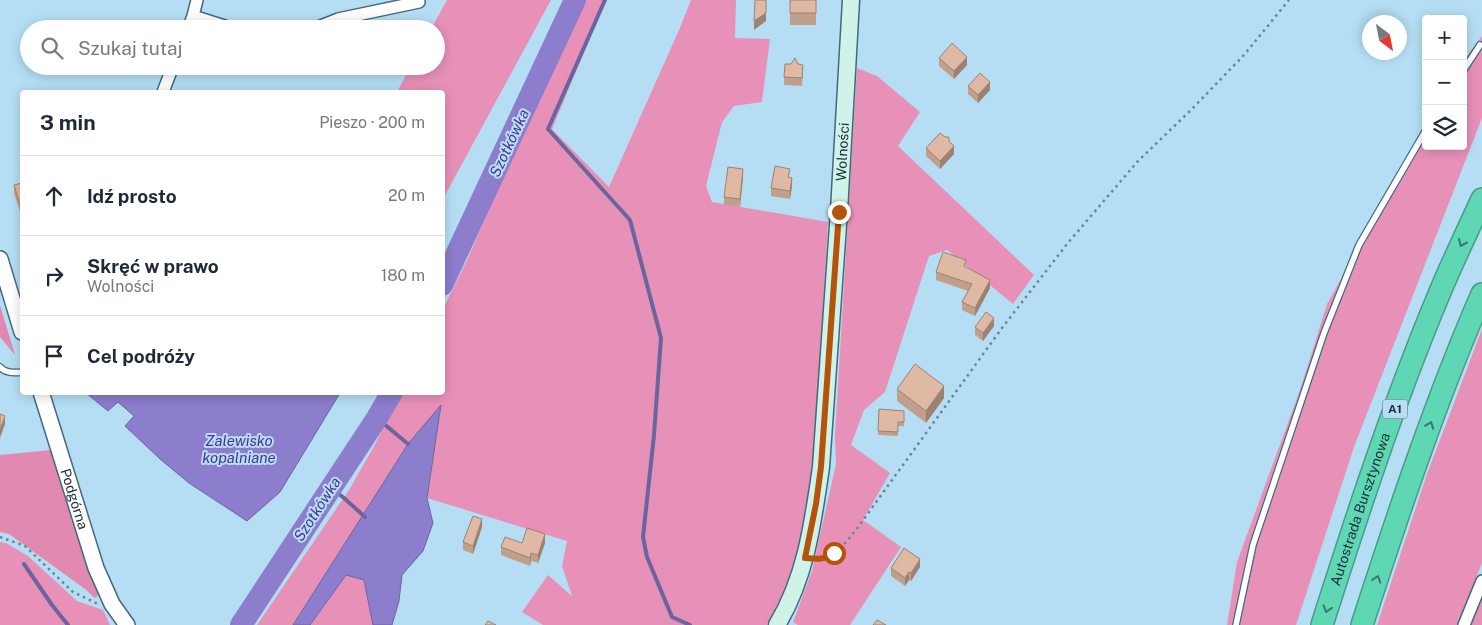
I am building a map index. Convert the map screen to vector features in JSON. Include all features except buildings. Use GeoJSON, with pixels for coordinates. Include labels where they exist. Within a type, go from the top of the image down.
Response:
{"type":"FeatureCollection","features":[{"type":"Feature","properties":{"kind":"highway","name":"Autostrada Bursztynowa"},"geometry":{"type":"LineString","coordinates":[[1322,625],[1349,539],[1406,378],[1437,299],[1482,199]]}},
{"type":"Feature","properties":{"kind":"highway"},"geometry":{"type":"LineString","coordinates":[[1362,625],[1401,504],[1482,294]]}},
{"type":"Feature","properties":{"kind":"main road","name":"Wolności"},"geometry":{"type":"LineString","coordinates":[[777,625],[785,611],[805,558],[821,467],[839,212],[851,0]]}},
{"type":"Feature","properties":{"kind":"street"},"geometry":{"type":"LineString","coordinates":[[191,20],[197,0]]}},
{"type":"Feature","properties":{"kind":"street"},"geometry":{"type":"LineString","coordinates":[[336,20],[419,2]]}},
{"type":"Feature","properties":{"kind":"street"},"geometry":{"type":"LineString","coordinates":[[193,16],[206,20]]}},
{"type":"Feature","properties":{"kind":"street"},"geometry":{"type":"LineString","coordinates":[[164,90],[170,75]]}},
{"type":"Feature","properties":{"kind":"street"},"geometry":{"type":"LineString","coordinates":[[0,259],[20,325]]}},
{"type":"Feature","properties":{"kind":"street","name":"Podgórna"},"geometry":{"type":"LineString","coordinates":[[42,395],[96,568],[112,604],[127,625]]}},
{"type":"Feature","properties":{"kind":"street"},"geometry":{"type":"LineString","coordinates":[[1464,625],[1482,581]]}},
{"type":"Feature","properties":{"kind":"lane"},"geometry":{"type":"LineString","coordinates":[[1467,65],[1480,45]]}},
{"type":"Feature","properties":{"kind":"lane"},"geometry":{"type":"LineString","coordinates":[[1236,625],[1253,545],[1324,333],[1359,245],[1422,137]]}},
{"type":"Feature","properties":{"kind":"lane"},"geometry":{"type":"LineString","coordinates":[[0,367],[15,373],[20,372]]}},
{"type":"Feature","properties":{"kind":"path"},"geometry":{"type":"LineString","coordinates":[[805,558],[830,557],[846,542],[1002,328],[1067,244],[1138,161],[1244,55],[1289,0]]}},
{"type":"Feature","properties":{"kind":"path"},"geometry":{"type":"LineString","coordinates":[[0,537],[25,546],[74,592],[97,604],[112,604]]}},
{"type":"Feature","properties":{"kind":"shaded area"},"geometry":{"type":"Polygon","coordinates":[[[447,0],[551,0],[445,195],[445,90],[398,90],[406,75],[445,75],[445,20],[436,20],[447,0]]]}},
{"type":"Feature","properties":{"kind":"shaded area"},"geometry":{"type":"Polygon","coordinates":[[[579,0],[606,0],[552,129],[609,187],[691,0],[736,0],[735,38],[770,39],[762,102],[734,106],[722,122],[706,186],[712,202],[828,222],[815,453],[799,547],[787,588],[767,625],[543,625],[522,612],[548,575],[572,596],[562,566],[567,541],[427,498],[441,407],[408,444],[293,625],[257,625],[349,490],[400,395],[445,395],[445,305],[467,260],[579,0]]]}},
{"type":"Feature","properties":{"kind":"shaded area"},"geometry":{"type":"Polygon","coordinates":[[[1482,36],[1482,118],[1354,447],[1296,625],[1227,625],[1237,562],[1301,387],[1327,304],[1422,133],[1422,150],[1467,150],[1467,56],[1482,36]]]}},
{"type":"Feature","properties":{"kind":"shaded area"},"geometry":{"type":"Polygon","coordinates":[[[857,68],[877,76],[920,112],[898,146],[1034,275],[1013,304],[947,250],[929,256],[885,392],[864,410],[851,445],[890,473],[863,520],[901,547],[850,625],[798,625],[793,622],[812,571],[836,464],[835,435],[857,68]]]}},
{"type":"Feature","properties":{"kind":"shaded area"},"geometry":{"type":"Polygon","coordinates":[[[0,305],[15,355],[0,337],[0,305]]]}},
{"type":"Feature","properties":{"kind":"shaded area"},"geometry":{"type":"Polygon","coordinates":[[[1482,329],[1482,563],[1457,625],[1377,625],[1427,474],[1482,329]]]}},
{"type":"Feature","properties":{"kind":"shaded area"},"geometry":{"type":"Polygon","coordinates":[[[51,450],[100,594],[95,598],[9,534],[0,532],[0,455],[51,450]]]}},
{"type":"Feature","properties":{"kind":"shaded area"},"geometry":{"type":"Polygon","coordinates":[[[0,542],[6,543],[28,556],[77,601],[103,610],[110,625],[0,625],[0,542]]]}},
{"type":"Feature","properties":{"kind":"shaded area"},"geometry":{"type":"Polygon","coordinates":[[[346,575],[364,580],[373,625],[310,625],[346,575]]]}},
{"type":"Feature","properties":{"kind":"shaded area"},"geometry":{"type":"Polygon","coordinates":[[[1482,596],[1482,625],[1470,625],[1471,623],[1482,596]]]}},
{"type":"Feature","properties":{"kind":"water","name":"Zalewisko kopalniane"},"geometry":{"type":"Polygon","coordinates":[[[88,395],[339,395],[280,492],[247,521],[189,483],[160,459],[125,426],[134,416],[118,402],[108,411],[88,395]]]}},
{"type":"Feature","properties":{"kind":"water"},"geometry":{"type":"Polygon","coordinates":[[[441,405],[427,498],[433,523],[423,551],[402,575],[399,601],[392,625],[373,625],[364,580],[346,575],[310,625],[293,625],[408,444],[441,405]]]}},
{"type":"Feature","properties":{"kind":"waterway","name":"Szotkówka"},"geometry":{"type":"LineString","coordinates":[[445,279],[575,0]]}},
{"type":"Feature","properties":{"kind":"waterway"},"geometry":{"type":"LineString","coordinates":[[605,0],[548,129],[630,220],[661,338],[654,435],[643,537],[647,557],[672,617],[690,625]]}},
{"type":"Feature","properties":{"kind":"waterway","name":"Szotkówka"},"geometry":{"type":"LineString","coordinates":[[241,625],[390,395]]}},
{"type":"Feature","properties":{"kind":"waterway"},"geometry":{"type":"LineString","coordinates":[[377,418],[408,444]]}},
{"type":"Feature","properties":{"kind":"waterway"},"geometry":{"type":"LineString","coordinates":[[331,488],[365,517]]}},
{"type":"Feature","properties":{"kind":"waterway"},"geometry":{"type":"LineString","coordinates":[[24,564],[68,625]]}},
{"type":"Feature","properties":{"kind":"route"},"geometry":{"type":"LineString","coordinates":[[834,553],[830,557],[825,558],[805,558],[821,467],[839,212]]}}]}
